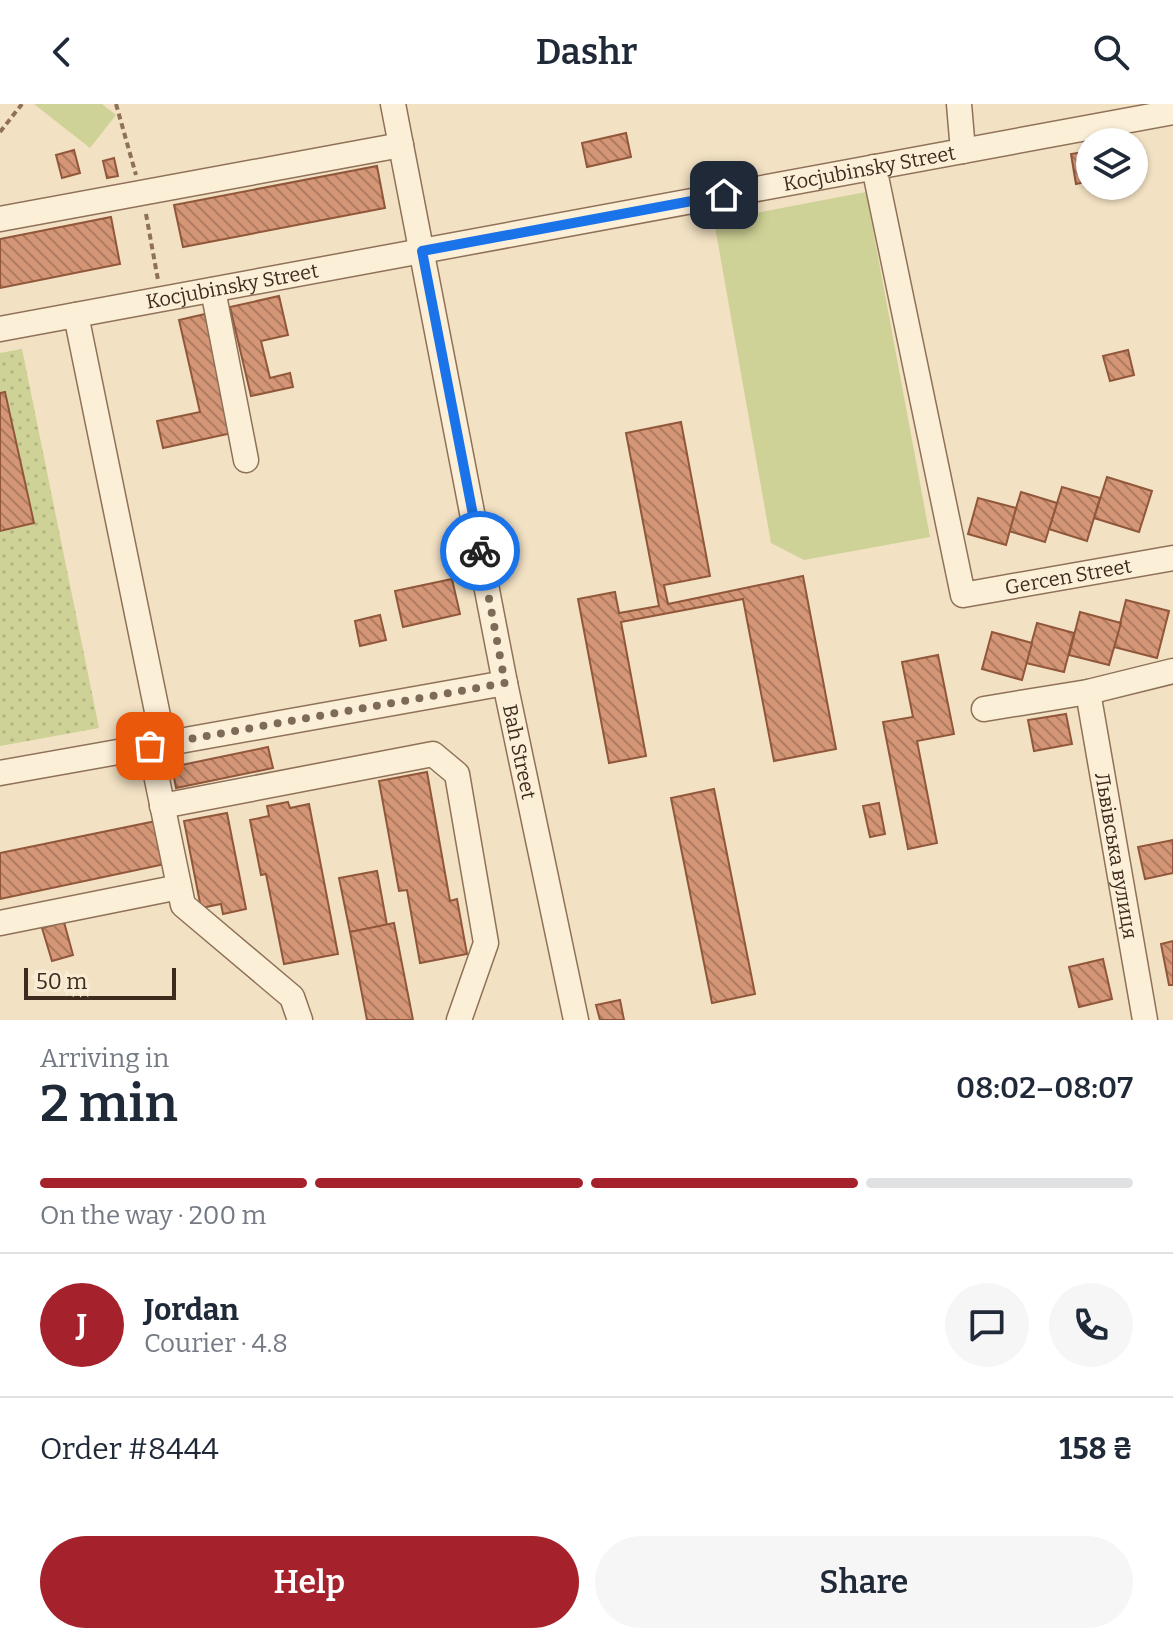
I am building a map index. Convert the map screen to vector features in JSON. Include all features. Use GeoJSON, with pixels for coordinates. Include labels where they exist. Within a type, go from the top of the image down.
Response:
{"type":"FeatureCollection","features":[{"type":"Feature","properties":{"kind":"street","name":"Bah Street"},"geometry":{"type":"LineString","coordinates":[[393,104],[505,683],[576,1020]]}},
{"type":"Feature","properties":{"kind":"street"},"geometry":{"type":"LineString","coordinates":[[959,104],[963,151]]}},
{"type":"Feature","properties":{"kind":"street","name":"Kocjubinsky Street"},"geometry":{"type":"LineString","coordinates":[[0,329],[1173,112]]}},
{"type":"Feature","properties":{"kind":"street"},"geometry":{"type":"LineString","coordinates":[[0,219],[401,145]]}},
{"type":"Feature","properties":{"kind":"street","name":"Gercen Street"},"geometry":{"type":"LineString","coordinates":[[874,167],[963,595],[1173,558]]}},
{"type":"Feature","properties":{"kind":"street"},"geometry":{"type":"LineString","coordinates":[[213,290],[246,460]]}},
{"type":"Feature","properties":{"kind":"street"},"geometry":{"type":"LineString","coordinates":[[76,315],[158,716]]}},
{"type":"Feature","properties":{"kind":"street"},"geometry":{"type":"LineString","coordinates":[[984,709],[1088,692],[1173,671]]}},
{"type":"Feature","properties":{"kind":"street"},"geometry":{"type":"LineString","coordinates":[[0,773],[505,683]]}},
{"type":"Feature","properties":{"kind":"street","name":"Львівська вулиця"},"geometry":{"type":"LineString","coordinates":[[1088,692],[1145,1020]]}},
{"type":"Feature","properties":{"kind":"street"},"geometry":{"type":"LineString","coordinates":[[150,746],[183,905],[292,997],[300,1020]]}},
{"type":"Feature","properties":{"kind":"street"},"geometry":{"type":"LineString","coordinates":[[162,806],[433,754],[457,774],[486,943],[459,1020]]}},
{"type":"Feature","properties":{"kind":"street"},"geometry":{"type":"LineString","coordinates":[[0,923],[179,887]]}},
{"type":"Feature","properties":{"kind":"path"},"geometry":{"type":"LineString","coordinates":[[0,132],[22,104]]}},
{"type":"Feature","properties":{"kind":"green space"},"geometry":{"type":"Polygon","coordinates":[[[34,104],[102,104],[116,115],[90,148],[34,104]]]}},
{"type":"Feature","properties":{"kind":"green space"},"geometry":{"type":"Polygon","coordinates":[[[866,192],[930,537],[804,560],[771,543],[714,221],[866,192]]]}},
{"type":"Feature","properties":{"kind":"green space"},"geometry":{"type":"Polygon","coordinates":[[[22,349],[99,728],[0,746],[0,353],[22,349]]]}},
{"type":"Feature","properties":{"kind":"building"},"geometry":{"type":"Polygon","coordinates":[[[626,133],[631,157],[587,167],[582,143],[626,133]]]}},
{"type":"Feature","properties":{"kind":"building"},"geometry":{"type":"Polygon","coordinates":[[[74,150],[80,173],[62,178],[56,155],[74,150]]]}},
{"type":"Feature","properties":{"kind":"building"},"geometry":{"type":"Polygon","coordinates":[[[1076,153],[1076,184],[1071,154],[1076,153]]]}},
{"type":"Feature","properties":{"kind":"building"},"geometry":{"type":"Polygon","coordinates":[[[114,158],[118,176],[107,178],[103,161],[114,158]]]}},
{"type":"Feature","properties":{"kind":"building"},"geometry":{"type":"Polygon","coordinates":[[[377,166],[385,208],[183,247],[174,205],[377,166]]]}},
{"type":"Feature","properties":{"kind":"building"},"geometry":{"type":"Polygon","coordinates":[[[111,217],[120,264],[0,288],[0,239],[111,217]]]}},
{"type":"Feature","properties":{"kind":"building"},"geometry":{"type":"Polygon","coordinates":[[[279,296],[288,335],[261,341],[270,378],[290,373],[293,387],[251,396],[230,307],[279,296]]]}},
{"type":"Feature","properties":{"kind":"building"},"geometry":{"type":"Polygon","coordinates":[[[205,314],[232,433],[163,448],[157,421],[200,412],[179,320],[205,314]]]}},
{"type":"Feature","properties":{"kind":"building"},"geometry":{"type":"Polygon","coordinates":[[[1128,350],[1134,375],[1110,381],[1103,356],[1128,350]]]}},
{"type":"Feature","properties":{"kind":"building"},"geometry":{"type":"Polygon","coordinates":[[[5,392],[34,523],[0,531],[0,393],[5,392]]]}},
{"type":"Feature","properties":{"kind":"building"},"geometry":{"type":"Polygon","coordinates":[[[681,422],[710,576],[664,585],[668,604],[803,576],[836,749],[774,761],[743,599],[621,622],[646,756],[609,763],[578,599],[615,592],[619,613],[659,606],[626,433],[681,422]]]}},
{"type":"Feature","properties":{"kind":"building"},"geometry":{"type":"Polygon","coordinates":[[[1107,477],[1152,491],[1139,532],[1094,518],[1107,477]]]}},
{"type":"Feature","properties":{"kind":"building"},"geometry":{"type":"Polygon","coordinates":[[[1062,487],[1100,498],[1087,541],[1049,529],[1062,487]]]}},
{"type":"Feature","properties":{"kind":"building"},"geometry":{"type":"Polygon","coordinates":[[[1021,492],[1057,503],[1045,542],[1009,531],[1021,492]]]}},
{"type":"Feature","properties":{"kind":"building"},"geometry":{"type":"Polygon","coordinates":[[[978,498],[1016,508],[1006,545],[968,534],[978,498]]]}},
{"type":"Feature","properties":{"kind":"building"},"geometry":{"type":"Polygon","coordinates":[[[452,579],[460,614],[403,627],[395,591],[452,579]]]}},
{"type":"Feature","properties":{"kind":"building"},"geometry":{"type":"Polygon","coordinates":[[[1126,600],[1169,611],[1157,658],[1114,647],[1126,600]]]}},
{"type":"Feature","properties":{"kind":"building"},"geometry":{"type":"Polygon","coordinates":[[[1080,612],[1121,623],[1109,665],[1069,655],[1080,612]]]}},
{"type":"Feature","properties":{"kind":"building"},"geometry":{"type":"Polygon","coordinates":[[[380,615],[386,640],[360,646],[355,621],[380,615]]]}},
{"type":"Feature","properties":{"kind":"building"},"geometry":{"type":"Polygon","coordinates":[[[1037,623],[1074,633],[1064,672],[1026,663],[1037,623]]]}},
{"type":"Feature","properties":{"kind":"building"},"geometry":{"type":"Polygon","coordinates":[[[992,632],[1032,643],[1022,680],[982,669],[992,632]]]}},
{"type":"Feature","properties":{"kind":"building"},"geometry":{"type":"Polygon","coordinates":[[[938,655],[954,734],[917,741],[937,843],[908,849],[883,722],[913,717],[902,662],[938,655]]]}},
{"type":"Feature","properties":{"kind":"building"},"geometry":{"type":"Polygon","coordinates":[[[1066,714],[1072,744],[1034,751],[1028,720],[1066,714]]]}},
{"type":"Feature","properties":{"kind":"building"},"geometry":{"type":"Polygon","coordinates":[[[268,747],[273,768],[176,788],[172,767],[268,747]]]}},
{"type":"Feature","properties":{"kind":"building"},"geometry":{"type":"Polygon","coordinates":[[[427,772],[450,901],[457,899],[467,954],[420,963],[407,890],[399,891],[379,781],[427,772]]]}},
{"type":"Feature","properties":{"kind":"building"},"geometry":{"type":"Polygon","coordinates":[[[714,789],[755,994],[712,1003],[671,798],[714,789]]]}},
{"type":"Feature","properties":{"kind":"building"},"geometry":{"type":"Polygon","coordinates":[[[288,802],[290,808],[309,804],[338,954],[284,964],[266,874],[261,875],[250,820],[269,816],[267,806],[288,802]]]}},
{"type":"Feature","properties":{"kind":"building"},"geometry":{"type":"Polygon","coordinates":[[[879,803],[885,834],[870,837],[863,806],[879,803]]]}},
{"type":"Feature","properties":{"kind":"building"},"geometry":{"type":"Polygon","coordinates":[[[227,813],[246,909],[223,914],[221,904],[201,908],[184,821],[227,813]]]}},
{"type":"Feature","properties":{"kind":"building"},"geometry":{"type":"Polygon","coordinates":[[[156,821],[165,864],[0,899],[0,853],[156,821]]]}},
{"type":"Feature","properties":{"kind":"building"},"geometry":{"type":"Polygon","coordinates":[[[1173,840],[1173,873],[1145,879],[1138,847],[1173,840]]]}},
{"type":"Feature","properties":{"kind":"building"},"geometry":{"type":"Polygon","coordinates":[[[377,871],[387,925],[350,932],[339,878],[377,871]]]}},
{"type":"Feature","properties":{"kind":"building"},"geometry":{"type":"Polygon","coordinates":[[[64,922],[73,955],[52,961],[42,928],[64,922]]]}},
{"type":"Feature","properties":{"kind":"building"},"geometry":{"type":"Polygon","coordinates":[[[394,923],[413,1020],[367,1020],[350,932],[394,923]]]}},
{"type":"Feature","properties":{"kind":"building"},"geometry":{"type":"Polygon","coordinates":[[[1173,941],[1173,985],[1169,985],[1161,944],[1173,941]]]}},
{"type":"Feature","properties":{"kind":"building"},"geometry":{"type":"Polygon","coordinates":[[[1103,959],[1112,999],[1079,1007],[1069,967],[1103,959]]]}},
{"type":"Feature","properties":{"kind":"building"},"geometry":{"type":"Polygon","coordinates":[[[620,1000],[624,1020],[600,1020],[596,1005],[620,1000]]]}},
{"type":"Feature","properties":{"kind":"way so far"},"geometry":{"type":"LineString","coordinates":[[150,746],[505,683],[480,551]]}},
{"type":"Feature","properties":{"kind":"route"},"geometry":{"type":"LineString","coordinates":[[480,551],[422,251],[724,195]]}}]}
